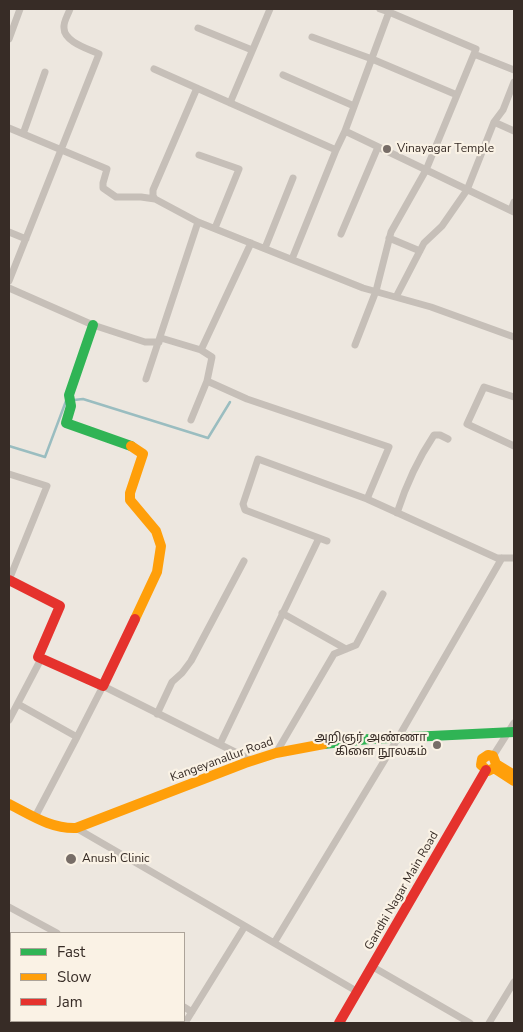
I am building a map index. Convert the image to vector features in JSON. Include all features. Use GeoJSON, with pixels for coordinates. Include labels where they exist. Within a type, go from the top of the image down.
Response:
{"type":"FeatureCollection","features":[{"type":"Feature","properties":{"kind":"street"},"geometry":{"type":"LineString","coordinates":[[9,39],[20,9]]}},
{"type":"Feature","properties":{"kind":"street"},"geometry":{"type":"LineString","coordinates":[[9,281],[99,54],[76,43],[66,35],[64,29],[70,9]]}},
{"type":"Feature","properties":{"kind":"street"},"geometry":{"type":"LineString","coordinates":[[230,102],[270,9]]}},
{"type":"Feature","properties":{"kind":"street"},"geometry":{"type":"LineString","coordinates":[[355,345],[376,291],[391,232],[426,170],[476,49],[380,9]]}},
{"type":"Feature","properties":{"kind":"street"},"geometry":{"type":"LineString","coordinates":[[292,259],[354,106],[389,12]]}},
{"type":"Feature","properties":{"kind":"street"},"geometry":{"type":"LineString","coordinates":[[198,28],[252,50]]}},
{"type":"Feature","properties":{"kind":"street"},"geometry":{"type":"LineString","coordinates":[[312,37],[372,59],[457,95]]}},
{"type":"Feature","properties":{"kind":"street"},"geometry":{"type":"LineString","coordinates":[[474,54],[514,70]]}},
{"type":"Feature","properties":{"kind":"street"},"geometry":{"type":"LineString","coordinates":[[154,69],[336,150]]}},
{"type":"Feature","properties":{"kind":"street"},"geometry":{"type":"LineString","coordinates":[[23,134],[45,72]]}},
{"type":"Feature","properties":{"kind":"street"},"geometry":{"type":"LineString","coordinates":[[283,75],[354,106]]}},
{"type":"Feature","properties":{"kind":"street"},"geometry":{"type":"LineString","coordinates":[[396,296],[424,243],[442,226],[467,190],[494,122],[503,110],[514,82]]}},
{"type":"Feature","properties":{"kind":"street"},"geometry":{"type":"LineString","coordinates":[[155,200],[153,190],[198,88]]}},
{"type":"Feature","properties":{"kind":"street"},"geometry":{"type":"LineString","coordinates":[[494,122],[514,131]]}},
{"type":"Feature","properties":{"kind":"street"},"geometry":{"type":"LineString","coordinates":[[9,128],[107,169],[103,188],[116,197],[141,197],[155,200],[198,222],[356,285],[466,318],[514,337]]}},
{"type":"Feature","properties":{"kind":"street"},"geometry":{"type":"LineString","coordinates":[[344,131],[512,211],[514,202]]}},
{"type":"Feature","properties":{"kind":"street"},"geometry":{"type":"LineString","coordinates":[[341,234],[378,148]]}},
{"type":"Feature","properties":{"kind":"street"},"geometry":{"type":"LineString","coordinates":[[199,155],[238,169],[215,228]]}},
{"type":"Feature","properties":{"kind":"street"},"geometry":{"type":"LineString","coordinates":[[265,248],[293,178]]}},
{"type":"Feature","properties":{"kind":"street"},"geometry":{"type":"LineString","coordinates":[[146,379],[198,222]]}},
{"type":"Feature","properties":{"kind":"street"},"geometry":{"type":"LineString","coordinates":[[9,232],[26,239]]}},
{"type":"Feature","properties":{"kind":"street"},"geometry":{"type":"LineString","coordinates":[[390,238],[420,251]]}},
{"type":"Feature","properties":{"kind":"street"},"geometry":{"type":"LineString","coordinates":[[201,350],[251,243]]}},
{"type":"Feature","properties":{"kind":"street"},"geometry":{"type":"LineString","coordinates":[[9,288],[93,325],[145,342],[160,340],[201,350],[212,357],[207,381],[191,420]]}},
{"type":"Feature","properties":{"kind":"street"},"geometry":{"type":"LineString","coordinates":[[35,817],[103,686],[157,572],[161,556],[159,534],[130,500],[130,493],[143,454],[136,448],[66,423],[71,406],[69,395],[93,325]]}},
{"type":"Feature","properties":{"kind":"street"},"geometry":{"type":"LineString","coordinates":[[207,381],[246,399],[389,447],[366,499]]}},
{"type":"Feature","properties":{"kind":"street"},"geometry":{"type":"LineString","coordinates":[[514,397],[484,387],[467,424],[514,446]]}},
{"type":"Feature","properties":{"kind":"street"},"geometry":{"type":"LineString","coordinates":[[397,513],[425,449],[434,436],[448,439]]}},
{"type":"Feature","properties":{"kind":"street"},"geometry":{"type":"LineString","coordinates":[[327,541],[245,510],[243,504],[258,460],[366,499],[486,554],[497,558],[514,558]]}},
{"type":"Feature","properties":{"kind":"street"},"geometry":{"type":"LineString","coordinates":[[9,474],[47,486],[9,580],[60,606],[38,657],[103,686],[253,760]]}},
{"type":"Feature","properties":{"kind":"street"},"geometry":{"type":"LineString","coordinates":[[220,744],[319,538]]}},
{"type":"Feature","properties":{"kind":"street"},"geometry":{"type":"LineString","coordinates":[[274,943],[398,738],[502,558]]}},
{"type":"Feature","properties":{"kind":"street"},"geometry":{"type":"LineString","coordinates":[[157,714],[172,682],[191,662],[244,560]]}},
{"type":"Feature","properties":{"kind":"street"},"geometry":{"type":"LineString","coordinates":[[276,753],[334,654],[356,644],[383,594]]}},
{"type":"Feature","properties":{"kind":"street"},"geometry":{"type":"LineString","coordinates":[[282,613],[346,649]]}},
{"type":"Feature","properties":{"kind":"street"},"geometry":{"type":"LineString","coordinates":[[9,720],[41,659]]}},
{"type":"Feature","properties":{"kind":"street"},"geometry":{"type":"LineString","coordinates":[[18,704],[77,737]]}},
{"type":"Feature","properties":{"kind":"street"},"geometry":{"type":"LineString","coordinates":[[492,765],[511,732],[514,723]]}},
{"type":"Feature","properties":{"kind":"street","name":"Kangeyanallur Road"},"geometry":{"type":"LineString","coordinates":[[9,804],[60,828],[76,828],[253,760],[276,753],[311,746],[370,739],[511,732]]}},
{"type":"Feature","properties":{"kind":"street"},"geometry":{"type":"LineString","coordinates":[[492,765],[514,775]]}},
{"type":"Feature","properties":{"kind":"street"},"geometry":{"type":"LineString","coordinates":[[492,765],[514,781]]}},
{"type":"Feature","properties":{"kind":"street","name":"Gandhi Nagar Main Road"},"geometry":{"type":"LineString","coordinates":[[339,1023],[492,765]]}},
{"type":"Feature","properties":{"kind":"street"},"geometry":{"type":"LineString","coordinates":[[76,828],[358,992]]}},
{"type":"Feature","properties":{"kind":"street"},"geometry":{"type":"LineString","coordinates":[[9,907],[55,932]]}},
{"type":"Feature","properties":{"kind":"street"},"geometry":{"type":"LineString","coordinates":[[185,1023],[245,926]]}},
{"type":"Feature","properties":{"kind":"street"},"geometry":{"type":"LineString","coordinates":[[373,967],[470,1023]]}},
{"type":"Feature","properties":{"kind":"street"},"geometry":{"type":"LineString","coordinates":[[489,1023],[514,982]]}},
{"type":"Feature","properties":{"kind":"street"},"geometry":{"type":"LineString","coordinates":[[185,1008],[192,1012]]}},
{"type":"Feature","properties":{"kind":"waterway"},"geometry":{"type":"LineString","coordinates":[[74,400],[83,399],[208,438],[230,402]]}},
{"type":"Feature","properties":{"kind":"waterway"},"geometry":{"type":"LineString","coordinates":[[9,446],[45,457],[66,401]]}},
{"type":"Feature","properties":{"kind":"traffic: fast"},"geometry":{"type":"LineString","coordinates":[[93,325],[69,395],[71,406],[66,423],[131,446]]}},
{"type":"Feature","properties":{"kind":"traffic: fast"},"geometry":{"type":"LineString","coordinates":[[324,744],[369,739],[514,732]]}},
{"type":"Feature","properties":{"kind":"traffic: slow"},"geometry":{"type":"LineString","coordinates":[[131,446],[143,454],[130,493],[130,500],[156,531],[161,546],[157,572],[135,619]]}},
{"type":"Feature","properties":{"kind":"traffic: slow"},"geometry":{"type":"LineString","coordinates":[[9,804],[50,824],[76,828],[245,763],[276,753],[324,744]]}},
{"type":"Feature","properties":{"kind":"traffic: slow"},"geometry":{"type":"LineString","coordinates":[[514,775],[496,764],[493,756],[488,755],[482,759],[481,765],[488,771],[494,768],[514,781]]}},
{"type":"Feature","properties":{"kind":"traffic: jam"},"geometry":{"type":"LineString","coordinates":[[9,580],[60,606],[38,657],[103,686],[135,619]]}},
{"type":"Feature","properties":{"kind":"traffic: jam"},"geometry":{"type":"LineString","coordinates":[[339,1023],[486,770]]}},
{"type":"Feature","properties":{"kind":"place","name":"Vinayagar Temple"},"geometry":{"type":"Point","coordinates":[387,149]}},
{"type":"Feature","properties":{"kind":"place","name":"அறிஞர் அண்ணா கிளை நூலகம்"},"geometry":{"type":"Point","coordinates":[437,745]}},
{"type":"Feature","properties":{"kind":"place","name":"Anush Clinic"},"geometry":{"type":"Point","coordinates":[71,859]}}]}
